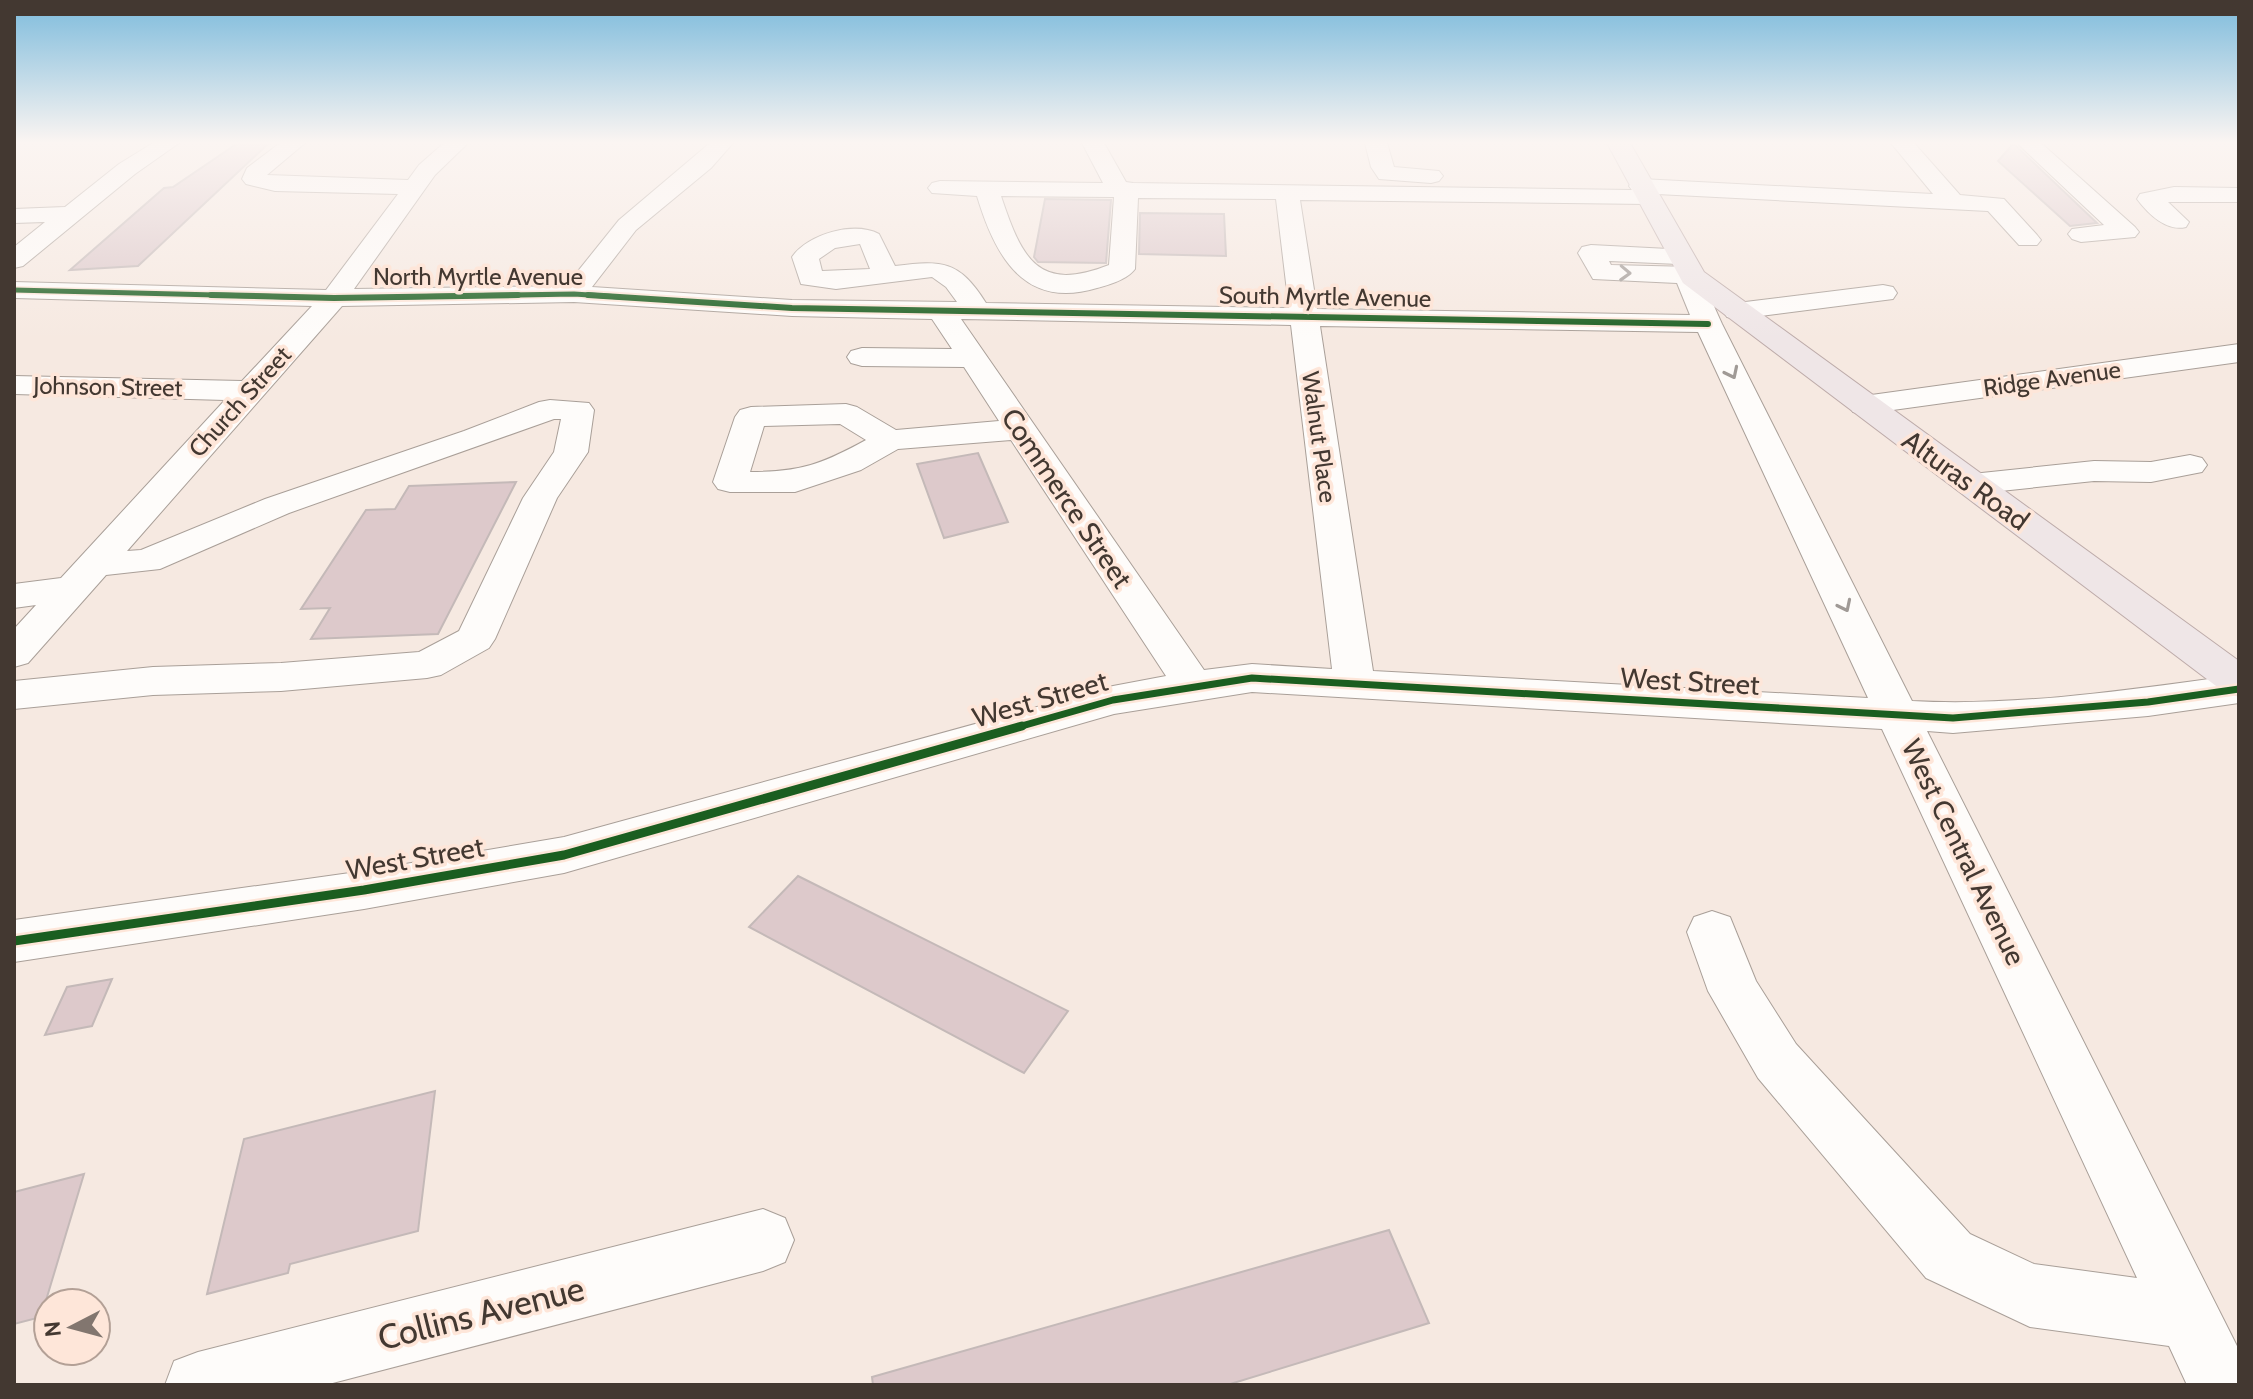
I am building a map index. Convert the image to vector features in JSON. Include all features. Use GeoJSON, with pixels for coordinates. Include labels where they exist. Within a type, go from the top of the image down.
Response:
{"type":"FeatureCollection","features":[{"type":"Feature","properties":{"kind":"main road"},"geometry":{"type":"LineString","coordinates":[[1653,208],[1688,269]]}},
{"type":"Feature","properties":{"kind":"main road","name":"Alturas Road"},"geometry":{"type":"LineString","coordinates":[[1722,317],[1864,405],[2239,682]]}},
{"type":"Feature","properties":{"kind":"street"},"geometry":{"type":"LineString","coordinates":[[14,260],[78,208]]}},
{"type":"Feature","properties":{"kind":"street","name":"Church Street"},"geometry":{"type":"LineString","coordinates":[[14,654],[334,298],[399,208]]}},
{"type":"Feature","properties":{"kind":"street"},"geometry":{"type":"LineString","coordinates":[[574,294],[606,247],[647,208]]}},
{"type":"Feature","properties":{"kind":"street"},"geometry":{"type":"LineString","coordinates":[[993,208],[1019,266],[1049,299],[1190,301]]}},
{"type":"Feature","properties":{"kind":"street"},"geometry":{"type":"LineString","coordinates":[[1049,299],[1122,269],[1122,208]]}},
{"type":"Feature","properties":{"kind":"street","name":"Walnut Place"},"geometry":{"type":"LineString","coordinates":[[1289,208],[1354,683]]}},
{"type":"Feature","properties":{"kind":"street"},"geometry":{"type":"LineString","coordinates":[[1761,208],[1807,217]]}},
{"type":"Feature","properties":{"kind":"street"},"geometry":{"type":"LineString","coordinates":[[1999,208],[2028,240]]}},
{"type":"Feature","properties":{"kind":"street"},"geometry":{"type":"LineString","coordinates":[[2081,234],[2126,232],[2100,208]]}},
{"type":"Feature","properties":{"kind":"street"},"geometry":{"type":"LineString","coordinates":[[2160,208],[2177,222]]}},
{"type":"Feature","properties":{"kind":"street"},"geometry":{"type":"LineString","coordinates":[[14,216],[71,214]]}},
{"type":"Feature","properties":{"kind":"street"},"geometry":{"type":"LineString","coordinates":[[886,275],[935,269],[948,274],[960,283],[977,312]]}},
{"type":"Feature","properties":{"kind":"street","name":"West Central Avenue"},"geometry":{"type":"LineString","coordinates":[[1688,269],[1690,284],[1722,317],[1899,716],[2221,1385]]}},
{"type":"Feature","properties":{"kind":"street","name":"North Myrtle Avenue"},"geometry":{"type":"LineString","coordinates":[[14,290],[334,298],[574,294],[792,308],[941,311]]}},
{"type":"Feature","properties":{"kind":"street","name":"South Myrtle Avenue"},"geometry":{"type":"LineString","coordinates":[[941,311],[977,312],[1049,299],[1302,316],[1722,317],[1883,293]]}},
{"type":"Feature","properties":{"kind":"street","name":"Commerce Street"},"geometry":{"type":"LineString","coordinates":[[941,311],[1193,685]]}},
{"type":"Feature","properties":{"kind":"street","name":"Ridge Avenue"},"geometry":{"type":"LineString","coordinates":[[1864,405],[2239,353]]}},
{"type":"Feature","properties":{"kind":"street"},"geometry":{"type":"LineString","coordinates":[[862,357],[973,358]]}},
{"type":"Feature","properties":{"kind":"street"},"geometry":{"type":"LineString","coordinates":[[2195,359],[2239,385]]}},
{"type":"Feature","properties":{"kind":"street","name":"Johnson Street"},"geometry":{"type":"LineString","coordinates":[[14,385],[251,391]]}},
{"type":"Feature","properties":{"kind":"street"},"geometry":{"type":"LineString","coordinates":[[14,596],[147,561],[277,506],[476,438],[550,409],[578,410],[571,452],[540,498],[475,639],[427,665],[281,677],[153,681],[14,695]]}},
{"type":"Feature","properties":{"kind":"street"},"geometry":{"type":"LineString","coordinates":[[890,440],[1021,429]]}},
{"type":"Feature","properties":{"kind":"street"},"geometry":{"type":"LineString","coordinates":[[1972,484],[2094,471],[2151,472],[2190,465]]}},
{"type":"Feature","properties":{"kind":"street","name":"West Street"},"geometry":{"type":"LineString","coordinates":[[14,941],[364,890],[564,855],[1113,700],[1252,678],[1953,718],[2148,702],[2239,689]]}},
{"type":"Feature","properties":{"kind":"street"},"geometry":{"type":"LineString","coordinates":[[1712,932],[1734,991],[1777,1061],[1948,1256],[2030,1295],[2188,1317]]}},
{"type":"Feature","properties":{"kind":"street","name":"Collins Avenue"},"geometry":{"type":"LineString","coordinates":[[198,1385],[763,1240]]}},
{"type":"Feature","properties":{"kind":"building"},"geometry":{"type":"Polygon","coordinates":[[[141,208],[199,208],[138,266],[70,270],[141,208]]]}},
{"type":"Feature","properties":{"kind":"building"},"geometry":{"type":"Polygon","coordinates":[[[1043,208],[1110,208],[1106,263],[1038,262],[1034,257],[1043,208]]]}},
{"type":"Feature","properties":{"kind":"building"},"geometry":{"type":"Polygon","coordinates":[[[2050,208],[2082,208],[2097,223],[2070,226],[2050,208]]]}},
{"type":"Feature","properties":{"kind":"building"},"geometry":{"type":"Polygon","coordinates":[[[1140,213],[1224,214],[1226,256],[1139,254],[1140,213]]]}},
{"type":"Feature","properties":{"kind":"building"},"geometry":{"type":"Polygon","coordinates":[[[978,453],[1008,522],[944,538],[917,464],[978,453]]]}},
{"type":"Feature","properties":{"kind":"building"},"geometry":{"type":"Polygon","coordinates":[[[516,482],[438,634],[311,639],[330,608],[301,609],[366,510],[395,509],[409,486],[516,482]]]}},
{"type":"Feature","properties":{"kind":"building"},"geometry":{"type":"Polygon","coordinates":[[[798,876],[1068,1011],[1024,1073],[749,927],[798,876]]]}},
{"type":"Feature","properties":{"kind":"building"},"geometry":{"type":"Polygon","coordinates":[[[112,979],[92,1026],[45,1035],[67,987],[112,979]]]}},
{"type":"Feature","properties":{"kind":"building"},"geometry":{"type":"Polygon","coordinates":[[[435,1091],[418,1231],[290,1264],[288,1273],[207,1294],[244,1139],[435,1091]]]}},
{"type":"Feature","properties":{"kind":"building"},"geometry":{"type":"Polygon","coordinates":[[[84,1174],[50,1287],[32,1287],[32,1319],[14,1324],[14,1192],[84,1174]]]}},
{"type":"Feature","properties":{"kind":"building"},"geometry":{"type":"Polygon","coordinates":[[[1389,1230],[1429,1323],[1227,1385],[873,1385],[872,1377],[1389,1230]]]}},
{"type":"Feature","properties":{"kind":"cycle path"},"geometry":{"type":"LineString","coordinates":[[14,290],[334,298],[574,294],[792,308],[1708,324]]}},
{"type":"Feature","properties":{"kind":"cycle path"},"geometry":{"type":"LineString","coordinates":[[14,941],[364,890],[564,855],[1113,700],[1252,678],[1953,718],[2148,702],[2239,689]]}}]}
